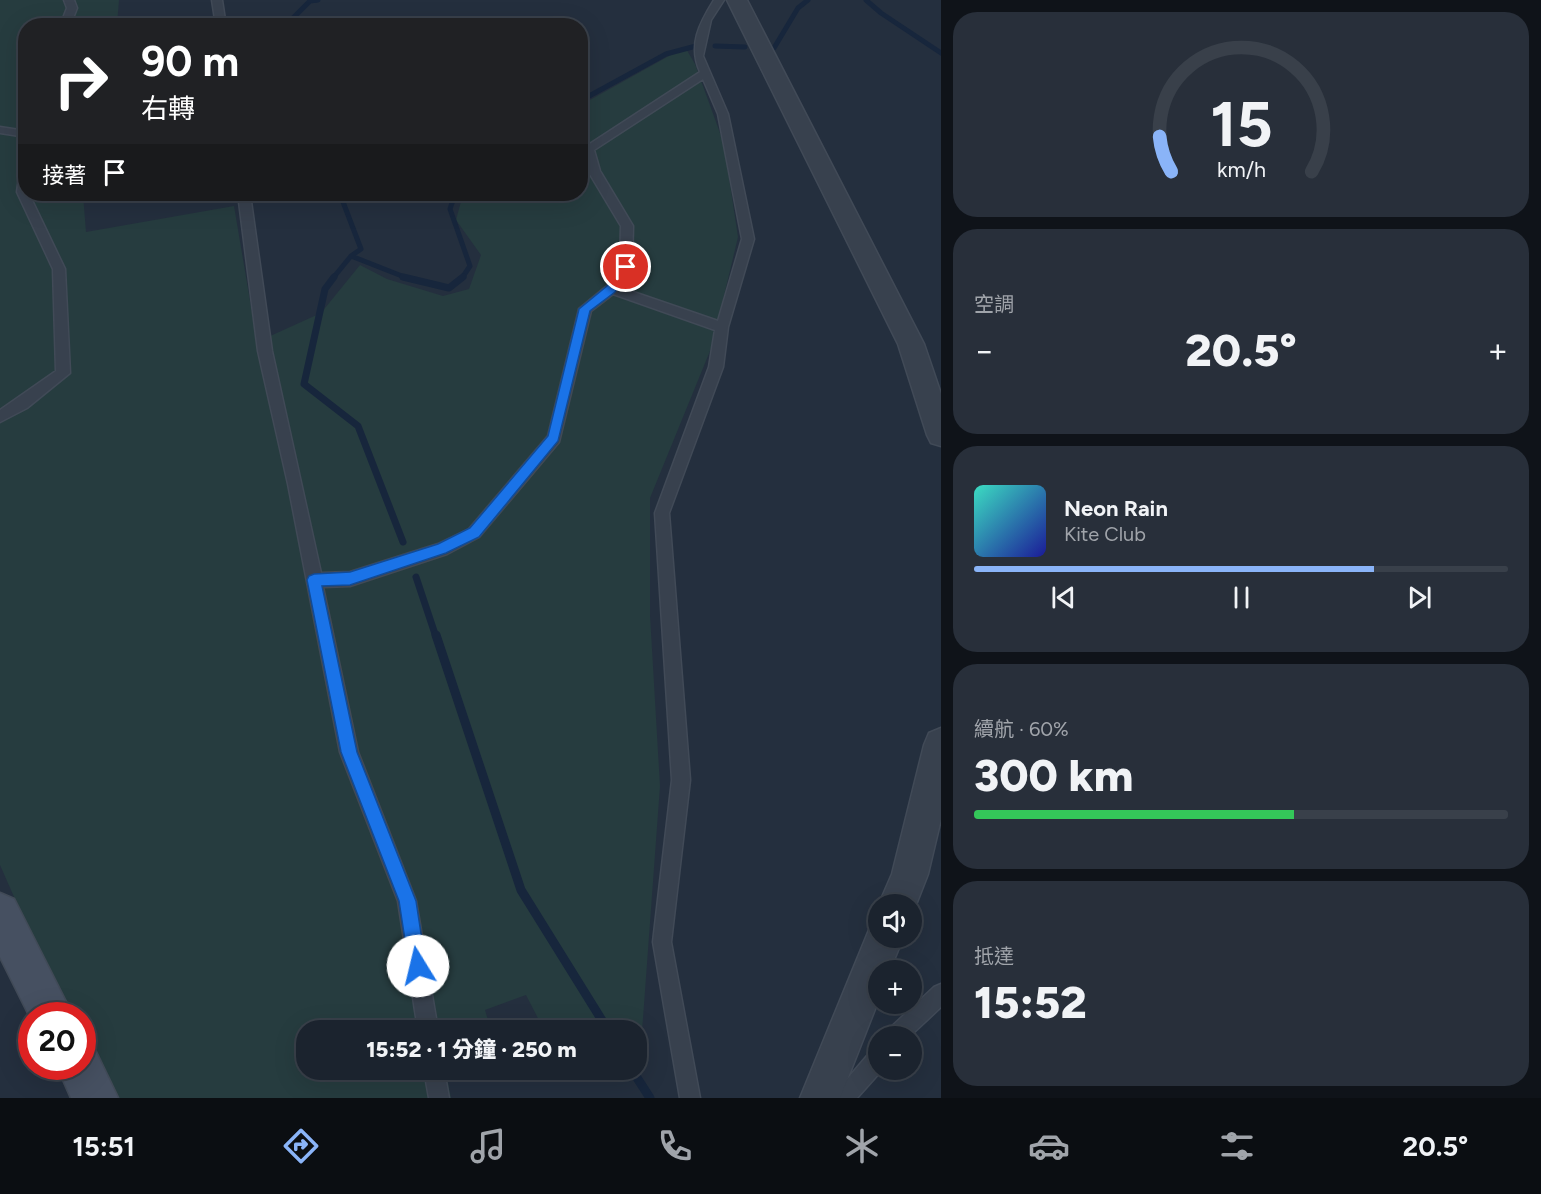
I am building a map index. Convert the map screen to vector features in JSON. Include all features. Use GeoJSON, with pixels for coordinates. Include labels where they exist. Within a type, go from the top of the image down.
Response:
{"type":"FeatureCollection","features":[{"type":"Feature","properties":{"kind":"street"},"geometry":{"type":"LineString","coordinates":[[737,0],[911,344],[941,435]]}},
{"type":"Feature","properties":{"kind":"street"},"geometry":{"type":"LineString","coordinates":[[902,894],[910,874],[941,745]]}},
{"type":"Feature","properties":{"kind":"street"},"geometry":{"type":"LineString","coordinates":[[0,913],[45,1002]]}},
{"type":"Feature","properties":{"kind":"street"},"geometry":{"type":"LineString","coordinates":[[820,1098],[880,948]]}},
{"type":"Feature","properties":{"kind":"street"},"geometry":{"type":"LineString","coordinates":[[86,1080],[95,1098]]}},
{"type":"Feature","properties":{"kind":"lane"},"geometry":{"type":"LineString","coordinates":[[68,18],[72,8],[69,0]]}},
{"type":"Feature","properties":{"kind":"lane"},"geometry":{"type":"LineString","coordinates":[[217,0],[220,18]]}},
{"type":"Feature","properties":{"kind":"lane"},"geometry":{"type":"LineString","coordinates":[[690,1098],[662,942],[681,780],[663,513],[716,367],[722,327],[748,239],[723,114],[698,56],[706,20],[719,0]]}},
{"type":"Feature","properties":{"kind":"lane"},"geometry":{"type":"LineString","coordinates":[[314,580],[350,579],[441,549],[474,532],[554,438],[585,309],[611,289],[626,267],[627,226],[594,171],[588,149],[706,73]]}},
{"type":"Feature","properties":{"kind":"lane"},"geometry":{"type":"LineString","coordinates":[[0,130],[18,133]]}},
{"type":"Feature","properties":{"kind":"lane"},"geometry":{"type":"LineString","coordinates":[[0,417],[22,404],[63,373],[59,268],[27,201]]}},
{"type":"Feature","properties":{"kind":"lane"},"geometry":{"type":"LineString","coordinates":[[245,201],[265,351],[349,752],[407,901],[426,1020]]}},
{"type":"Feature","properties":{"kind":"lane"},"geometry":{"type":"LineString","coordinates":[[611,289],[722,327]]}},
{"type":"Feature","properties":{"kind":"lane"},"geometry":{"type":"LineString","coordinates":[[907,1026],[941,994]]}},
{"type":"Feature","properties":{"kind":"lane"},"geometry":{"type":"LineString","coordinates":[[844,1098],[868,1069]]}},
{"type":"Feature","properties":{"kind":"lane"},"geometry":{"type":"LineString","coordinates":[[436,1080],[439,1098]]}},
{"type":"Feature","properties":{"kind":"green space"},"geometry":{"type":"Polygon","coordinates":[[[0,0],[119,0],[118,18],[18,18],[18,201],[84,201],[86,232],[234,206],[257,342],[321,313],[360,265],[387,279],[443,296],[469,289],[481,255],[456,220],[461,201],[588,201],[588,101],[685,47],[695,64],[724,144],[738,237],[712,346],[650,498],[650,615],[660,786],[643,1020],[539,1020],[526,995],[485,1010],[488,1020],[296,1020],[296,1080],[448,1080],[451,1098],[108,1098],[96,1075],[96,1002],[60,1002],[0,865],[0,0]]]}},
{"type":"Feature","properties":{"kind":"waterway"},"geometry":{"type":"LineString","coordinates":[[293,18],[310,1],[318,0]]}},
{"type":"Feature","properties":{"kind":"waterway"},"geometry":{"type":"LineString","coordinates":[[774,48],[798,8],[808,0]]}},
{"type":"Feature","properties":{"kind":"waterway"},"geometry":{"type":"LineString","coordinates":[[866,0],[881,13],[941,53]]}},
{"type":"Feature","properties":{"kind":"waterway"},"geometry":{"type":"LineString","coordinates":[[588,97],[666,54],[696,46]]}},
{"type":"Feature","properties":{"kind":"waterway"},"geometry":{"type":"LineString","coordinates":[[715,46],[745,47]]}},
{"type":"Feature","properties":{"kind":"waterway"},"geometry":{"type":"LineString","coordinates":[[343,201],[361,249],[351,256]]}},
{"type":"Feature","properties":{"kind":"waterway"},"geometry":{"type":"LineString","coordinates":[[453,201],[450,209],[470,266],[462,278]]}},
{"type":"Feature","properties":{"kind":"waterway"},"geometry":{"type":"LineString","coordinates":[[333,278],[351,256]]}},
{"type":"Feature","properties":{"kind":"waterway"},"geometry":{"type":"LineString","coordinates":[[351,256],[407,278]]}},
{"type":"Feature","properties":{"kind":"waterway"},"geometry":{"type":"LineString","coordinates":[[334,277],[325,289],[304,384],[358,426],[403,542]]}},
{"type":"Feature","properties":{"kind":"waterway"},"geometry":{"type":"LineString","coordinates":[[407,278],[449,288],[462,278]]}},
{"type":"Feature","properties":{"kind":"waterway"},"geometry":{"type":"LineString","coordinates":[[416,577],[436,637]]}},
{"type":"Feature","properties":{"kind":"waterway"},"geometry":{"type":"LineString","coordinates":[[436,635],[521,890],[602,1020]]}},
{"type":"Feature","properties":{"kind":"waterway"},"geometry":{"type":"LineString","coordinates":[[638,1080],[650,1098]]}},
{"type":"Feature","properties":{"kind":"route"},"geometry":{"type":"LineString","coordinates":[[418,966],[407,901],[349,752],[314,580],[350,579],[441,549],[474,532],[554,438],[585,309],[611,289],[626,267]]}}]}
